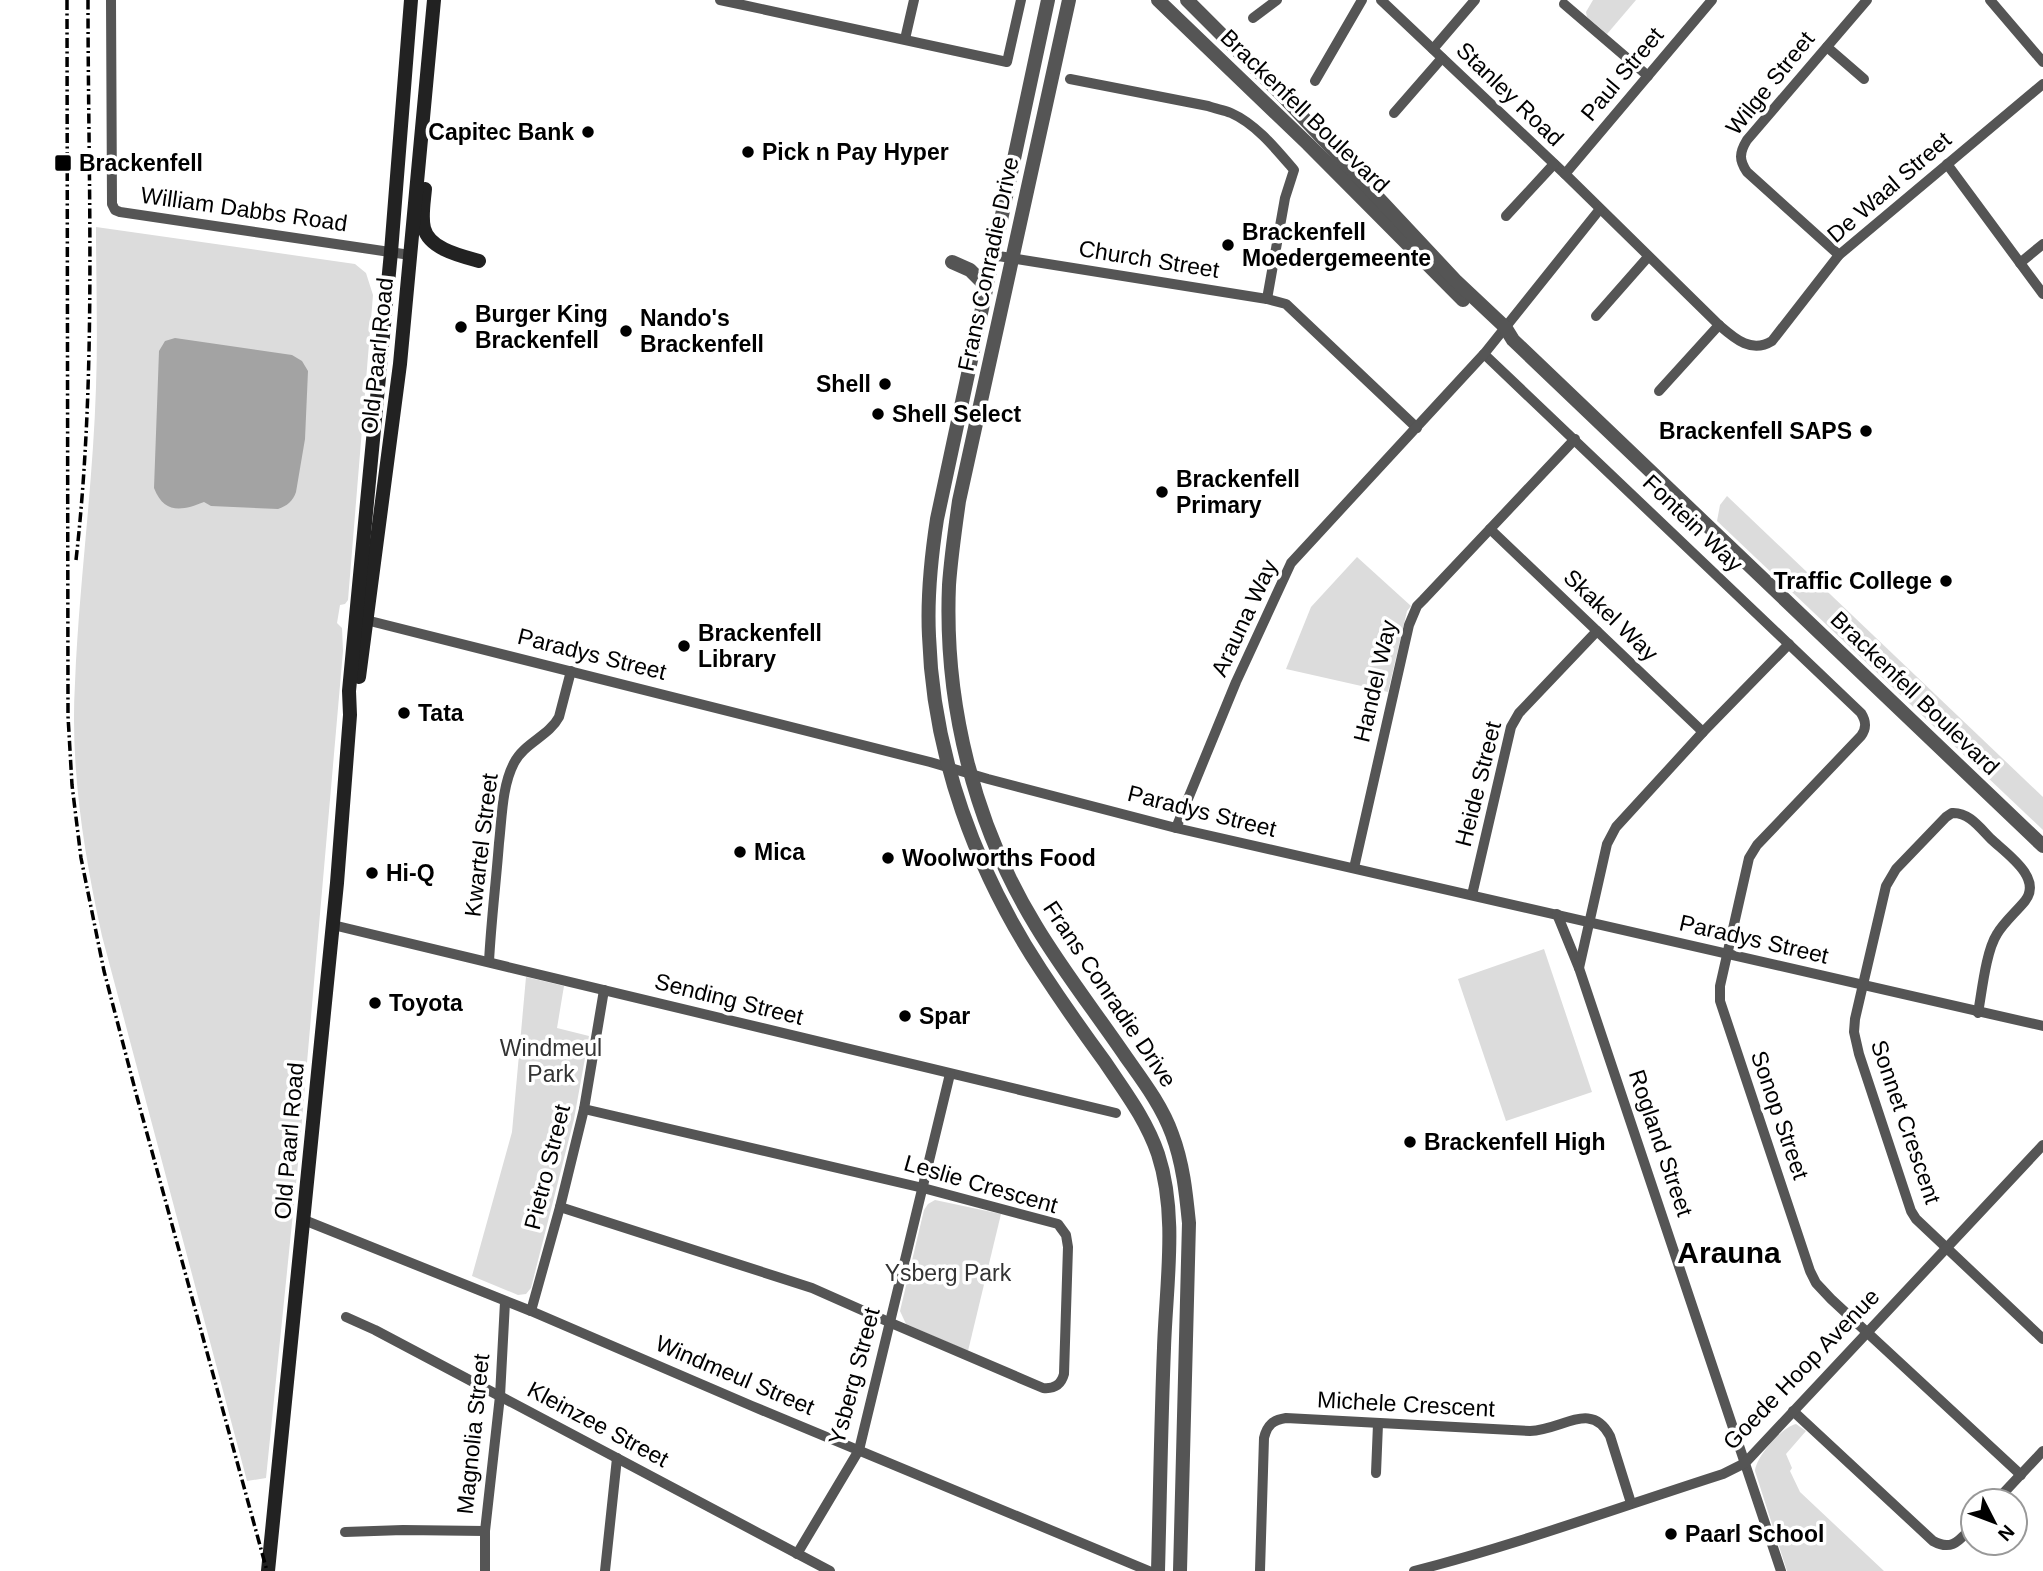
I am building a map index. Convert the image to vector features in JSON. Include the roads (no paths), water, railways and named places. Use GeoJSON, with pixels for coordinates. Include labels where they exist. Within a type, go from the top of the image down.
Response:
{"type":"FeatureCollection","features":[{"type":"Feature","properties":{"kind":"main road","name":"Old Paarl Road"},"geometry":{"type":"LineString","coordinates":[[268,1571],[333,925],[350,715],[357,689],[411,0]]}},
{"type":"Feature","properties":{"kind":"main road","name":"Old Paarl Road"},"geometry":{"type":"LineString","coordinates":[[362,618],[400,364],[434,0]]}},
{"type":"Feature","properties":{"kind":"main road"},"geometry":{"type":"LineString","coordinates":[[421,136],[425,167],[424,228],[435,243],[444,249],[479,261]]}},
{"type":"Feature","properties":{"kind":"street","name":"William Dabbs Road"},"geometry":{"type":"LineString","coordinates":[[111,0],[112,204],[115,210],[410,255]]}},
{"type":"Feature","properties":{"kind":"street"},"geometry":{"type":"LineString","coordinates":[[721,0],[1007,62],[1021,0]]}},
{"type":"Feature","properties":{"kind":"street"},"geometry":{"type":"LineString","coordinates":[[905,39],[914,0]]}},
{"type":"Feature","properties":{"kind":"street","name":"Frans Conradie Drive"},"geometry":{"type":"LineString","coordinates":[[1048,0],[945,476],[931,557],[929,635],[940,734],[966,822],[998,899],[1041,971],[1126,1091],[1153,1139],[1159,1157],[1168,1207],[1168,1253],[1158,1571]]}},
{"type":"Feature","properties":{"kind":"street","name":"Frans Conradie Drive"},"geometry":{"type":"LineString","coordinates":[[1069,0],[959,501],[950,572],[950,657],[955,699],[970,773],[991,835],[1019,897],[1072,981],[1149,1090],[1172,1134],[1180,1160],[1189,1223],[1180,1571]]}},
{"type":"Feature","properties":{"kind":"street","name":"Brackenfell Boulevard"},"geometry":{"type":"LineString","coordinates":[[1158,0],[1298,134],[1448,286],[1506,334]]}},
{"type":"Feature","properties":{"kind":"street","name":"Brackenfell Boulevard"},"geometry":{"type":"LineString","coordinates":[[1187,0],[1296,111],[1506,334],[2043,846]]}},
{"type":"Feature","properties":{"kind":"street"},"geometry":{"type":"LineString","coordinates":[[1253,18],[1277,0]]}},
{"type":"Feature","properties":{"kind":"street"},"geometry":{"type":"LineString","coordinates":[[1315,81],[1362,0]]}},
{"type":"Feature","properties":{"kind":"street","name":"Stanley Road"},"geometry":{"type":"LineString","coordinates":[[1381,0],[1719,325],[1740,342],[1750,346],[1763,346],[1776,337]]}},
{"type":"Feature","properties":{"kind":"street"},"geometry":{"type":"LineString","coordinates":[[1433,49],[1475,0]]}},
{"type":"Feature","properties":{"kind":"street","name":"Paul Street"},"geometry":{"type":"LineString","coordinates":[[1564,174],[1712,0]]}},
{"type":"Feature","properties":{"kind":"street","name":"Wilge Street"},"geometry":{"type":"LineString","coordinates":[[1839,256],[1747,172],[1740,156],[1746,140],[1867,0]]}},
{"type":"Feature","properties":{"kind":"street"},"geometry":{"type":"LineString","coordinates":[[1990,0],[2043,62]]}},
{"type":"Feature","properties":{"kind":"street"},"geometry":{"type":"LineString","coordinates":[[1564,4],[1648,76]]}},
{"type":"Feature","properties":{"kind":"street"},"geometry":{"type":"LineString","coordinates":[[1827,47],[1864,79]]}},
{"type":"Feature","properties":{"kind":"street"},"geometry":{"type":"LineString","coordinates":[[1394,114],[1442,58]]}},
{"type":"Feature","properties":{"kind":"street"},"geometry":{"type":"LineString","coordinates":[[1070,79],[1231,113],[1257,131],[1294,170],[1285,198],[1267,299]]}},
{"type":"Feature","properties":{"kind":"street","name":"De Waal Street"},"geometry":{"type":"LineString","coordinates":[[1776,337],[1839,256],[2043,84]]}},
{"type":"Feature","properties":{"kind":"street"},"geometry":{"type":"LineString","coordinates":[[1506,216],[1554,164]]}},
{"type":"Feature","properties":{"kind":"street"},"geometry":{"type":"LineString","coordinates":[[1947,164],[2043,294]]}},
{"type":"Feature","properties":{"kind":"street"},"geometry":{"type":"LineString","coordinates":[[1506,334],[1600,209]]}},
{"type":"Feature","properties":{"kind":"street"},"geometry":{"type":"LineString","coordinates":[[2020,263],[2043,244]]}},
{"type":"Feature","properties":{"kind":"street","name":"Church Street"},"geometry":{"type":"LineString","coordinates":[[992,255],[1286,304],[1417,428]]}},
{"type":"Feature","properties":{"kind":"street"},"geometry":{"type":"LineString","coordinates":[[1596,316],[1648,257]]}},
{"type":"Feature","properties":{"kind":"street"},"geometry":{"type":"LineString","coordinates":[[952,262],[970,270],[986,286]]}},
{"type":"Feature","properties":{"kind":"street"},"geometry":{"type":"LineString","coordinates":[[1659,391],[1719,325]]}},
{"type":"Feature","properties":{"kind":"street","name":"Arauna Way"},"geometry":{"type":"LineString","coordinates":[[1176,828],[1231,694],[1287,570],[1484,354],[1506,334]]}},
{"type":"Feature","properties":{"kind":"street","name":"Fontein Way"},"geometry":{"type":"LineString","coordinates":[[1484,354],[1861,713],[1866,726]]}},
{"type":"Feature","properties":{"kind":"street","name":"Handel Way"},"geometry":{"type":"LineString","coordinates":[[1354,868],[1413,614],[1423,600],[1575,439]]}},
{"type":"Feature","properties":{"kind":"street","name":"Skakel Way"},"geometry":{"type":"LineString","coordinates":[[1490,529],[1703,732]]}},
{"type":"Feature","properties":{"kind":"street","name":"Paradys Street"},"geometry":{"type":"LineString","coordinates":[[362,618],[949,767],[1176,828],[2043,1026]]}},
{"type":"Feature","properties":{"kind":"street","name":"Heide Street"},"geometry":{"type":"LineString","coordinates":[[1472,895],[1511,727],[1519,713],[1597,631]]}},
{"type":"Feature","properties":{"kind":"street"},"geometry":{"type":"LineString","coordinates":[[1580,968],[1611,836],[1624,817],[1789,644]]}},
{"type":"Feature","properties":{"kind":"street","name":"Kwartel Street"},"geometry":{"type":"LineString","coordinates":[[489,962],[504,801],[510,770],[515,760],[559,717],[571,671]]}},
{"type":"Feature","properties":{"kind":"street","name":"Sonop Street"},"geometry":{"type":"LineString","coordinates":[[1866,726],[1861,736],[1752,852],[1720,986],[1720,1001],[1810,1271],[1822,1290],[2021,1475]]}},
{"type":"Feature","properties":{"kind":"street","name":"Sonnet Crescent"},"geometry":{"type":"LineString","coordinates":[[1978,1013],[1994,940],[2027,899],[2032,883],[2024,871],[1962,814],[1952,813],[1945,817],[1889,878],[1854,1032],[1911,1211],[1922,1227],[2043,1339]]}},
{"type":"Feature","properties":{"kind":"street","name":"Rogland Street"},"geometry":{"type":"LineString","coordinates":[[1557,915],[1580,968],[1781,1571]]}},
{"type":"Feature","properties":{"kind":"street","name":"Sending Street"},"geometry":{"type":"LineString","coordinates":[[333,925],[1116,1112]]}},
{"type":"Feature","properties":{"kind":"street","name":"Pietro Street"},"geometry":{"type":"LineString","coordinates":[[531,1311],[584,1109],[604,990]]}},
{"type":"Feature","properties":{"kind":"street","name":"Ysberg Street"},"geometry":{"type":"LineString","coordinates":[[797,1554],[859,1450],[950,1074]]}},
{"type":"Feature","properties":{"kind":"street","name":"Leslie Crescent"},"geometry":{"type":"LineString","coordinates":[[560,1207],[780,1276],[1043,1388],[1054,1387],[1062,1381],[1068,1247],[1062,1228],[1050,1221],[923,1188],[584,1109]]}},
{"type":"Feature","properties":{"kind":"street","name":"Goede Hoop Avenue"},"geometry":{"type":"LineString","coordinates":[[1414,1571],[1460,1559],[1723,1474],[1745,1464],[2043,1145]]}},
{"type":"Feature","properties":{"kind":"street"},"geometry":{"type":"LineString","coordinates":[[2034,1155],[2043,1163]]}},
{"type":"Feature","properties":{"kind":"street","name":"Windmeul Street"},"geometry":{"type":"LineString","coordinates":[[304,1220],[531,1311],[1149,1571]]}},
{"type":"Feature","properties":{"kind":"street","name":"Magnolia Street"},"geometry":{"type":"LineString","coordinates":[[485,1571],[485,1531],[500,1396],[505,1302]]}},
{"type":"Feature","properties":{"kind":"street","name":"Kleinzee Street"},"geometry":{"type":"LineString","coordinates":[[346,1317],[830,1571]]}},
{"type":"Feature","properties":{"kind":"street"},"geometry":{"type":"LineString","coordinates":[[1793,1411],[1933,1541],[1946,1546],[1953,1545],[1959,1539]]}},
{"type":"Feature","properties":{"kind":"street","name":"Michele Crescent"},"geometry":{"type":"LineString","coordinates":[[1260,1571],[1265,1438],[1267,1428],[1277,1419],[1530,1431],[1550,1429],[1586,1417],[1593,1418],[1605,1427],[1610,1436],[1631,1503]]}},
{"type":"Feature","properties":{"kind":"street"},"geometry":{"type":"LineString","coordinates":[[1376,1473],[1378,1424]]}},
{"type":"Feature","properties":{"kind":"street"},"geometry":{"type":"LineString","coordinates":[[2009,1487],[2043,1451]]}},
{"type":"Feature","properties":{"kind":"street"},"geometry":{"type":"LineString","coordinates":[[605,1571],[617,1458]]}},
{"type":"Feature","properties":{"kind":"street"},"geometry":{"type":"LineString","coordinates":[[345,1532],[485,1531]]}},
{"type":"Feature","properties":{"kind":"railway"},"geometry":{"type":"LineString","coordinates":[[67,0],[68,716],[72,785],[81,858],[104,971],[267,1571]]}},
{"type":"Feature","properties":{"kind":"railway"},"geometry":{"type":"LineString","coordinates":[[76,560],[83,490],[89,350],[88,0]]}},
{"type":"Feature","properties":{"kind":"place","name":"Capitec Bank"},"geometry":{"type":"Point","coordinates":[588,132]}},
{"type":"Feature","properties":{"kind":"place","name":"Pick n Pay Hyper"},"geometry":{"type":"Point","coordinates":[748,152]}},
{"type":"Feature","properties":{"kind":"place","name":"Brackenfell"},"geometry":{"type":"Point","coordinates":[63,163]}},
{"type":"Feature","properties":{"kind":"place","name":"Brackenfell Moedergemeente"},"geometry":{"type":"Point","coordinates":[1228,245]}},
{"type":"Feature","properties":{"kind":"place","name":"Burger King Brackenfell"},"geometry":{"type":"Point","coordinates":[461,327]}},
{"type":"Feature","properties":{"kind":"place","name":"Nando's Brackenfell"},"geometry":{"type":"Point","coordinates":[626,331]}},
{"type":"Feature","properties":{"kind":"place","name":"Shell"},"geometry":{"type":"Point","coordinates":[885,384]}},
{"type":"Feature","properties":{"kind":"place","name":"Shell Select"},"geometry":{"type":"Point","coordinates":[878,414]}},
{"type":"Feature","properties":{"kind":"place","name":"Brackenfell SAPS"},"geometry":{"type":"Point","coordinates":[1866,431]}},
{"type":"Feature","properties":{"kind":"place","name":"Brackenfell Primary"},"geometry":{"type":"Point","coordinates":[1162,492]}},
{"type":"Feature","properties":{"kind":"place","name":"Traffic College"},"geometry":{"type":"Point","coordinates":[1946,581]}},
{"type":"Feature","properties":{"kind":"place","name":"Brackenfell Library"},"geometry":{"type":"Point","coordinates":[684,646]}},
{"type":"Feature","properties":{"kind":"place","name":"Tata"},"geometry":{"type":"Point","coordinates":[404,713]}},
{"type":"Feature","properties":{"kind":"place","name":"Mica"},"geometry":{"type":"Point","coordinates":[740,852]}},
{"type":"Feature","properties":{"kind":"place","name":"Woolworths Food"},"geometry":{"type":"Point","coordinates":[888,858]}},
{"type":"Feature","properties":{"kind":"place","name":"Hi-Q"},"geometry":{"type":"Point","coordinates":[372,873]}},
{"type":"Feature","properties":{"kind":"place","name":"Toyota"},"geometry":{"type":"Point","coordinates":[375,1003]}},
{"type":"Feature","properties":{"kind":"place","name":"Spar"},"geometry":{"type":"Point","coordinates":[905,1016]}},
{"type":"Feature","properties":{"kind":"place","name":"Brackenfell High"},"geometry":{"type":"Point","coordinates":[1410,1142]}},
{"type":"Feature","properties":{"kind":"place","name":"Paarl School"},"geometry":{"type":"Point","coordinates":[1671,1534]}},
{"type":"Feature","properties":{"kind":"district","name":"Arauna"},"geometry":{"type":"Point","coordinates":[1729,1252]}},
{"type":"Feature","properties":{"kind":"park label","name":"Windmeul Park"},"geometry":{"type":"Point","coordinates":[551,1061]}},
{"type":"Feature","properties":{"kind":"park label","name":"Ysberg Park"},"geometry":{"type":"Point","coordinates":[948,1273]}}]}
